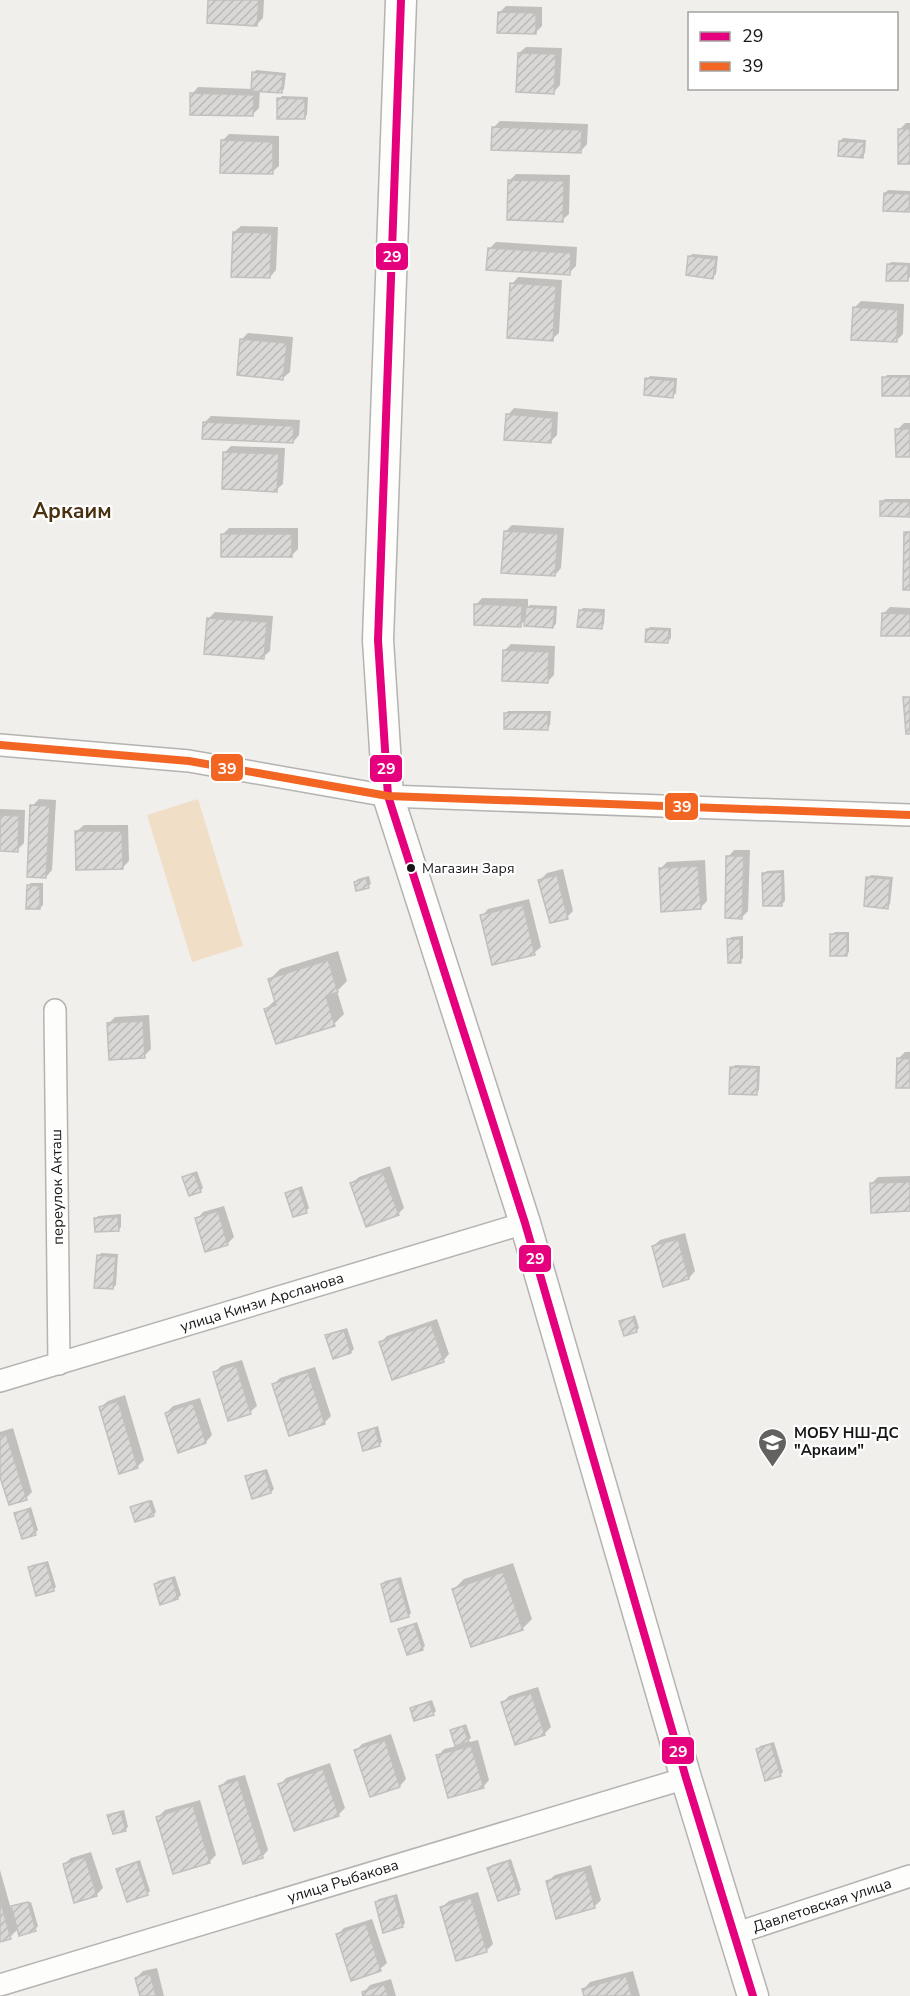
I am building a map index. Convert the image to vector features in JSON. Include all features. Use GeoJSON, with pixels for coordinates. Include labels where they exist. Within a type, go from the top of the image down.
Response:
{"type":"FeatureCollection","features":[{"type":"Feature","properties":{"kind":"main road"},"geometry":{"type":"LineString","coordinates":[[401,0],[378,640],[388,796],[525,1223],[686,1778],[753,1996]]}},
{"type":"Feature","properties":{"kind":"street"},"geometry":{"type":"LineString","coordinates":[[0,745],[189,761],[388,796],[910,815]]}},
{"type":"Feature","properties":{"kind":"street","name":"переулок Акташ"},"geometry":{"type":"LineString","coordinates":[[55,1010],[59,1364]]}},
{"type":"Feature","properties":{"kind":"street","name":"улица Кинзи Арсланова"},"geometry":{"type":"LineString","coordinates":[[0,1381],[525,1223]]}},
{"type":"Feature","properties":{"kind":"street","name":"улица Рыбакова"},"geometry":{"type":"LineString","coordinates":[[0,1985],[686,1778]]}},
{"type":"Feature","properties":{"kind":"street","name":"Давлетовская улица"},"geometry":{"type":"LineString","coordinates":[[734,1934],[910,1876]]}},
{"type":"Feature","properties":{"kind":"shaded area"},"geometry":{"type":"Polygon","coordinates":[[[198,799],[243,946],[192,962],[147,815],[198,799]]]}},
{"type":"Feature","properties":{"kind":"building"},"geometry":{"type":"Polygon","coordinates":[[[208,0],[259,0],[257,26],[207,23],[208,0]]]}},
{"type":"Feature","properties":{"kind":"building"},"geometry":{"type":"Polygon","coordinates":[[[498,12],[536,13],[536,34],[497,33],[498,12]]]}},
{"type":"Feature","properties":{"kind":"building"},"geometry":{"type":"Polygon","coordinates":[[[518,53],[556,54],[554,94],[516,92],[518,53]]]}},
{"type":"Feature","properties":{"kind":"building"},"geometry":{"type":"Polygon","coordinates":[[[252,72],[283,75],[282,93],[251,91],[252,72]]]}},
{"type":"Feature","properties":{"kind":"building"},"geometry":{"type":"Polygon","coordinates":[[[190,93],[254,95],[253,116],[190,115],[190,93]]]}},
{"type":"Feature","properties":{"kind":"building"},"geometry":{"type":"Polygon","coordinates":[[[277,98],[305,99],[305,119],[277,119],[277,98]]]}},
{"type":"Feature","properties":{"kind":"building"},"geometry":{"type":"Polygon","coordinates":[[[492,127],[582,130],[581,153],[491,150],[492,127]]]}},
{"type":"Feature","properties":{"kind":"building"},"geometry":{"type":"Polygon","coordinates":[[[898,129],[910,129],[910,164],[898,164],[898,129]]]}},
{"type":"Feature","properties":{"kind":"building"},"geometry":{"type":"Polygon","coordinates":[[[221,140],[273,142],[273,174],[220,173],[221,140]]]}},
{"type":"Feature","properties":{"kind":"building"},"geometry":{"type":"Polygon","coordinates":[[[839,141],[864,142],[863,158],[838,156],[839,141]]]}},
{"type":"Feature","properties":{"kind":"building"},"geometry":{"type":"Polygon","coordinates":[[[508,180],[564,181],[563,222],[507,220],[508,180]]]}},
{"type":"Feature","properties":{"kind":"building"},"geometry":{"type":"Polygon","coordinates":[[[884,193],[910,194],[909,212],[883,211],[884,193]]]}},
{"type":"Feature","properties":{"kind":"building"},"geometry":{"type":"Polygon","coordinates":[[[233,232],[272,233],[270,278],[231,277],[233,232]]]}},
{"type":"Feature","properties":{"kind":"building"},"geometry":{"type":"Polygon","coordinates":[[[488,248],[571,253],[570,275],[486,270],[488,248]]]}},
{"type":"Feature","properties":{"kind":"building"},"geometry":{"type":"Polygon","coordinates":[[[688,256],[716,259],[713,279],[686,275],[688,256]]]}},
{"type":"Feature","properties":{"kind":"building"},"geometry":{"type":"Polygon","coordinates":[[[887,264],[908,265],[908,281],[886,281],[887,264]]]}},
{"type":"Feature","properties":{"kind":"building"},"geometry":{"type":"Polygon","coordinates":[[[510,283],[556,286],[553,341],[507,338],[510,283]]]}},
{"type":"Feature","properties":{"kind":"building"},"geometry":{"type":"Polygon","coordinates":[[[853,307],[898,310],[897,342],[851,340],[853,307]]]}},
{"type":"Feature","properties":{"kind":"building"},"geometry":{"type":"Polygon","coordinates":[[[240,339],[287,343],[283,380],[237,375],[240,339]]]}},
{"type":"Feature","properties":{"kind":"building"},"geometry":{"type":"Polygon","coordinates":[[[882,377],[910,377],[910,396],[882,396],[882,377]]]}},
{"type":"Feature","properties":{"kind":"building"},"geometry":{"type":"Polygon","coordinates":[[[645,378],[675,381],[673,398],[644,395],[645,378]]]}},
{"type":"Feature","properties":{"kind":"building"},"geometry":{"type":"Polygon","coordinates":[[[506,414],[553,418],[551,443],[504,440],[506,414]]]}},
{"type":"Feature","properties":{"kind":"building"},"geometry":{"type":"Polygon","coordinates":[[[203,422],[294,426],[293,443],[202,439],[203,422]]]}},
{"type":"Feature","properties":{"kind":"building"},"geometry":{"type":"Polygon","coordinates":[[[895,429],[910,429],[910,457],[896,457],[895,429]]]}},
{"type":"Feature","properties":{"kind":"building"},"geometry":{"type":"Polygon","coordinates":[[[223,452],[279,454],[277,492],[222,489],[223,452]]]}},
{"type":"Feature","properties":{"kind":"building"},"geometry":{"type":"Polygon","coordinates":[[[880,501],[910,502],[910,517],[880,516],[880,501]]]}},
{"type":"Feature","properties":{"kind":"building"},"geometry":{"type":"Polygon","coordinates":[[[504,531],[558,534],[555,576],[501,573],[504,531]]]}},
{"type":"Feature","properties":{"kind":"building"},"geometry":{"type":"Polygon","coordinates":[[[904,532],[910,532],[910,590],[903,590],[904,532]]]}},
{"type":"Feature","properties":{"kind":"building"},"geometry":{"type":"Polygon","coordinates":[[[221,534],[292,534],[292,557],[221,557],[221,534]]]}},
{"type":"Feature","properties":{"kind":"building"},"geometry":{"type":"Polygon","coordinates":[[[474,604],[522,606],[521,627],[474,625],[474,604]]]}},
{"type":"Feature","properties":{"kind":"building"},"geometry":{"type":"Polygon","coordinates":[[[526,607],[555,609],[553,628],[524,626],[526,607]]]}},
{"type":"Feature","properties":{"kind":"building"},"geometry":{"type":"Polygon","coordinates":[[[579,610],[603,612],[602,629],[577,627],[579,610]]]}},
{"type":"Feature","properties":{"kind":"building"},"geometry":{"type":"Polygon","coordinates":[[[882,613],[910,614],[910,636],[881,636],[882,613]]]}},
{"type":"Feature","properties":{"kind":"building"},"geometry":{"type":"Polygon","coordinates":[[[207,618],[267,622],[264,659],[204,654],[207,618]]]}},
{"type":"Feature","properties":{"kind":"building"},"geometry":{"type":"Polygon","coordinates":[[[646,629],[669,630],[668,643],[645,642],[646,629]]]}},
{"type":"Feature","properties":{"kind":"building"},"geometry":{"type":"Polygon","coordinates":[[[503,650],[549,652],[548,683],[502,681],[503,650]]]}},
{"type":"Feature","properties":{"kind":"building"},"geometry":{"type":"Polygon","coordinates":[[[903,697],[910,697],[910,734],[906,734],[903,697]]]}},
{"type":"Feature","properties":{"kind":"building"},"geometry":{"type":"Polygon","coordinates":[[[504,713],[548,713],[548,730],[504,729],[504,713]]]}},
{"type":"Feature","properties":{"kind":"building"},"geometry":{"type":"Polygon","coordinates":[[[30,805],[50,806],[46,878],[27,877],[30,805]]]}},
{"type":"Feature","properties":{"kind":"building"},"geometry":{"type":"Polygon","coordinates":[[[0,815],[19,816],[18,852],[0,851],[0,815]]]}},
{"type":"Feature","properties":{"kind":"building"},"geometry":{"type":"Polygon","coordinates":[[[75,831],[122,831],[123,869],[76,870],[75,831]]]}},
{"type":"Feature","properties":{"kind":"building"},"geometry":{"type":"Polygon","coordinates":[[[726,856],[744,856],[742,919],[725,918],[726,856]]]}},
{"type":"Feature","properties":{"kind":"building"},"geometry":{"type":"Polygon","coordinates":[[[698,866],[701,909],[661,912],[659,868],[698,866]]]}},
{"type":"Feature","properties":{"kind":"building"},"geometry":{"type":"Polygon","coordinates":[[[782,872],[782,906],[763,906],[762,873],[782,872]]]}},
{"type":"Feature","properties":{"kind":"building"},"geometry":{"type":"Polygon","coordinates":[[[557,875],[568,919],[550,923],[538,880],[557,875]]]}},
{"type":"Feature","properties":{"kind":"building"},"geometry":{"type":"Polygon","coordinates":[[[866,877],[890,879],[888,909],[864,906],[866,877]]]}},
{"type":"Feature","properties":{"kind":"building"},"geometry":{"type":"Polygon","coordinates":[[[366,878],[369,888],[356,891],[354,882],[366,878]]]}},
{"type":"Feature","properties":{"kind":"building"},"geometry":{"type":"Polygon","coordinates":[[[27,885],[40,886],[40,909],[26,909],[27,885]]]}},
{"type":"Feature","properties":{"kind":"building"},"geometry":{"type":"Polygon","coordinates":[[[523,905],[535,955],[492,965],[480,915],[523,905]]]}},
{"type":"Feature","properties":{"kind":"building"},"geometry":{"type":"Polygon","coordinates":[[[830,934],[847,934],[847,956],[830,956],[830,934]]]}},
{"type":"Feature","properties":{"kind":"building"},"geometry":{"type":"Polygon","coordinates":[[[727,939],[740,939],[741,963],[728,963],[727,939]]]}},
{"type":"Feature","properties":{"kind":"building"},"geometry":{"type":"Polygon","coordinates":[[[328,960],[338,992],[326,996],[335,1026],[276,1044],[264,1009],[276,1005],[268,979],[328,960]]]}},
{"type":"Feature","properties":{"kind":"building"},"geometry":{"type":"Polygon","coordinates":[[[143,1021],[145,1058],[109,1060],[107,1023],[143,1021]]]}},
{"type":"Feature","properties":{"kind":"building"},"geometry":{"type":"Polygon","coordinates":[[[897,1058],[910,1059],[910,1088],[896,1088],[897,1058]]]}},
{"type":"Feature","properties":{"kind":"building"},"geometry":{"type":"Polygon","coordinates":[[[730,1067],[758,1068],[757,1095],[729,1094],[730,1067]]]}},
{"type":"Feature","properties":{"kind":"building"},"geometry":{"type":"Polygon","coordinates":[[[383,1172],[399,1215],[366,1227],[350,1183],[383,1172]]]}},
{"type":"Feature","properties":{"kind":"building"},"geometry":{"type":"Polygon","coordinates":[[[194,1173],[201,1192],[189,1196],[182,1177],[194,1173]]]}},
{"type":"Feature","properties":{"kind":"building"},"geometry":{"type":"Polygon","coordinates":[[[910,1182],[910,1211],[871,1213],[870,1183],[910,1182]]]}},
{"type":"Feature","properties":{"kind":"building"},"geometry":{"type":"Polygon","coordinates":[[[299,1188],[307,1213],[293,1217],[285,1193],[299,1188]]]}},
{"type":"Feature","properties":{"kind":"building"},"geometry":{"type":"Polygon","coordinates":[[[218,1211],[228,1245],[205,1252],[195,1218],[218,1211]]]}},
{"type":"Feature","properties":{"kind":"building"},"geometry":{"type":"Polygon","coordinates":[[[118,1217],[119,1231],[95,1232],[94,1218],[118,1217]]]}},
{"type":"Feature","properties":{"kind":"building"},"geometry":{"type":"Polygon","coordinates":[[[678,1239],[689,1279],[663,1287],[652,1246],[678,1239]]]}},
{"type":"Feature","properties":{"kind":"building"},"geometry":{"type":"Polygon","coordinates":[[[97,1255],[116,1257],[113,1289],[94,1288],[97,1255]]]}},
{"type":"Feature","properties":{"kind":"building"},"geometry":{"type":"Polygon","coordinates":[[[633,1317],[637,1332],[624,1336],[619,1321],[633,1317]]]}},
{"type":"Feature","properties":{"kind":"building"},"geometry":{"type":"Polygon","coordinates":[[[431,1324],[444,1362],[392,1380],[379,1342],[431,1324]]]}},
{"type":"Feature","properties":{"kind":"building"},"geometry":{"type":"Polygon","coordinates":[[[344,1330],[351,1353],[333,1359],[325,1335],[344,1330]]]}},
{"type":"Feature","properties":{"kind":"building"},"geometry":{"type":"Polygon","coordinates":[[[236,1365],[251,1414],[228,1421],[213,1372],[236,1365]]]}},
{"type":"Feature","properties":{"kind":"building"},"geometry":{"type":"Polygon","coordinates":[[[308,1372],[325,1424],[289,1436],[272,1384],[308,1372]]]}},
{"type":"Feature","properties":{"kind":"building"},"geometry":{"type":"Polygon","coordinates":[[[118,1401],[138,1468],[119,1474],[99,1407],[118,1401]]]}},
{"type":"Feature","properties":{"kind":"building"},"geometry":{"type":"Polygon","coordinates":[[[193,1403],[206,1443],[178,1453],[165,1413],[193,1403]]]}},
{"type":"Feature","properties":{"kind":"building"},"geometry":{"type":"Polygon","coordinates":[[[375,1428],[380,1446],[363,1451],[358,1433],[375,1428]]]}},
{"type":"Feature","properties":{"kind":"building"},"geometry":{"type":"Polygon","coordinates":[[[6,1434],[27,1500],[9,1505],[0,1477],[0,1436],[6,1434]]]}},
{"type":"Feature","properties":{"kind":"building"},"geometry":{"type":"Polygon","coordinates":[[[265,1471],[271,1493],[252,1499],[245,1476],[265,1471]]]}},
{"type":"Feature","properties":{"kind":"building"},"geometry":{"type":"Polygon","coordinates":[[[149,1501],[154,1516],[135,1522],[130,1507],[149,1501]]]}},
{"type":"Feature","properties":{"kind":"building"},"geometry":{"type":"Polygon","coordinates":[[[28,1509],[36,1535],[22,1539],[14,1513],[28,1509]]]}},
{"type":"Feature","properties":{"kind":"building"},"geometry":{"type":"Polygon","coordinates":[[[46,1563],[54,1591],[36,1596],[28,1567],[46,1563]]]}},
{"type":"Feature","properties":{"kind":"building"},"geometry":{"type":"Polygon","coordinates":[[[503,1572],[523,1630],[471,1647],[452,1589],[503,1572]]]}},
{"type":"Feature","properties":{"kind":"building"},"geometry":{"type":"Polygon","coordinates":[[[172,1578],[178,1599],[160,1605],[154,1584],[172,1578]]]}},
{"type":"Feature","properties":{"kind":"building"},"geometry":{"type":"Polygon","coordinates":[[[398,1579],[409,1617],[391,1622],[381,1584],[398,1579]]]}},
{"type":"Feature","properties":{"kind":"building"},"geometry":{"type":"Polygon","coordinates":[[[414,1624],[423,1650],[407,1655],[398,1629],[414,1624]]]}},
{"type":"Feature","properties":{"kind":"building"},"geometry":{"type":"Polygon","coordinates":[[[531,1693],[545,1735],[515,1745],[501,1702],[531,1693]]]}},
{"type":"Feature","properties":{"kind":"building"},"geometry":{"type":"Polygon","coordinates":[[[429,1702],[434,1715],[414,1721],[410,1708],[429,1702]]]}},
{"type":"Feature","properties":{"kind":"building"},"geometry":{"type":"Polygon","coordinates":[[[463,1726],[469,1742],[455,1746],[450,1730],[463,1726]]]}},
{"type":"Feature","properties":{"kind":"building"},"geometry":{"type":"Polygon","coordinates":[[[385,1740],[400,1787],[370,1797],[354,1750],[385,1740]]]}},
{"type":"Feature","properties":{"kind":"building"},"geometry":{"type":"Polygon","coordinates":[[[771,1744],[781,1776],[765,1781],[756,1749],[771,1744]]]}},
{"type":"Feature","properties":{"kind":"building"},"geometry":{"type":"Polygon","coordinates":[[[471,1746],[484,1788],[448,1798],[436,1755],[471,1746]]]}},
{"type":"Feature","properties":{"kind":"building"},"geometry":{"type":"Polygon","coordinates":[[[323,1769],[339,1816],[294,1831],[278,1784],[323,1769]]]}},
{"type":"Feature","properties":{"kind":"building"},"geometry":{"type":"Polygon","coordinates":[[[238,1780],[263,1858],[243,1864],[219,1786],[238,1780]]]}},
{"type":"Feature","properties":{"kind":"building"},"geometry":{"type":"Polygon","coordinates":[[[193,1805],[210,1863],[173,1874],[156,1817],[193,1805]]]}},
{"type":"Feature","properties":{"kind":"building"},"geometry":{"type":"Polygon","coordinates":[[[121,1812],[126,1831],[113,1834],[107,1815],[121,1812]]]}},
{"type":"Feature","properties":{"kind":"building"},"geometry":{"type":"Polygon","coordinates":[[[85,1857],[97,1896],[74,1903],[63,1864],[85,1857]]]}},
{"type":"Feature","properties":{"kind":"building"},"geometry":{"type":"Polygon","coordinates":[[[508,1861],[519,1894],[498,1901],[487,1868],[508,1861]]]}},
{"type":"Feature","properties":{"kind":"building"},"geometry":{"type":"Polygon","coordinates":[[[137,1862],[148,1895],[127,1902],[116,1869],[137,1862]]]}},
{"type":"Feature","properties":{"kind":"building"},"geometry":{"type":"Polygon","coordinates":[[[585,1870],[595,1908],[556,1919],[546,1881],[585,1870]]]}},
{"type":"Feature","properties":{"kind":"building"},"geometry":{"type":"Polygon","coordinates":[[[394,1896],[403,1927],[383,1933],[375,1902],[394,1896]]]}},
{"type":"Feature","properties":{"kind":"building"},"geometry":{"type":"Polygon","coordinates":[[[471,1898],[487,1952],[456,1961],[440,1907],[471,1898]]]}},
{"type":"Feature","properties":{"kind":"building"},"geometry":{"type":"Polygon","coordinates":[[[0,1899],[11,1939],[0,1942],[0,1899]]]}},
{"type":"Feature","properties":{"kind":"building"},"geometry":{"type":"Polygon","coordinates":[[[28,1902],[36,1931],[19,1936],[11,1906],[28,1902]]]}},
{"type":"Feature","properties":{"kind":"building"},"geometry":{"type":"Polygon","coordinates":[[[366,1924],[381,1971],[351,1981],[336,1934],[366,1924]]]}},
{"type":"Feature","properties":{"kind":"building"},"geometry":{"type":"Polygon","coordinates":[[[150,1973],[156,1996],[140,1996],[135,1978],[150,1973]]]}},
{"type":"Feature","properties":{"kind":"building"},"geometry":{"type":"Polygon","coordinates":[[[626,1976],[632,1996],[584,1996],[582,1989],[626,1976]]]}},
{"type":"Feature","properties":{"kind":"building"},"geometry":{"type":"Polygon","coordinates":[[[384,1984],[388,1996],[363,1996],[362,1992],[384,1984]]]}},
{"type":"Feature","properties":{"kind":"transit line","name":"29"},"geometry":{"type":"LineString","coordinates":[[401,0],[378,640],[388,796],[525,1223],[686,1778],[753,1996]]}},
{"type":"Feature","properties":{"kind":"transit line","name":"39"},"geometry":{"type":"LineString","coordinates":[[0,745],[189,761],[388,796],[910,815]]}},
{"type":"Feature","properties":{"kind":"place","name":"Магазин Заря"},"geometry":{"type":"Point","coordinates":[411,868]}},
{"type":"Feature","properties":{"kind":"place","name":"МОБУ НШ-ДС \"Аркаим\""},"geometry":{"type":"Point","coordinates":[773,1468]}},
{"type":"Feature","properties":{"kind":"district","name":"Аркаим"},"geometry":{"type":"Point","coordinates":[72,511]}}]}
